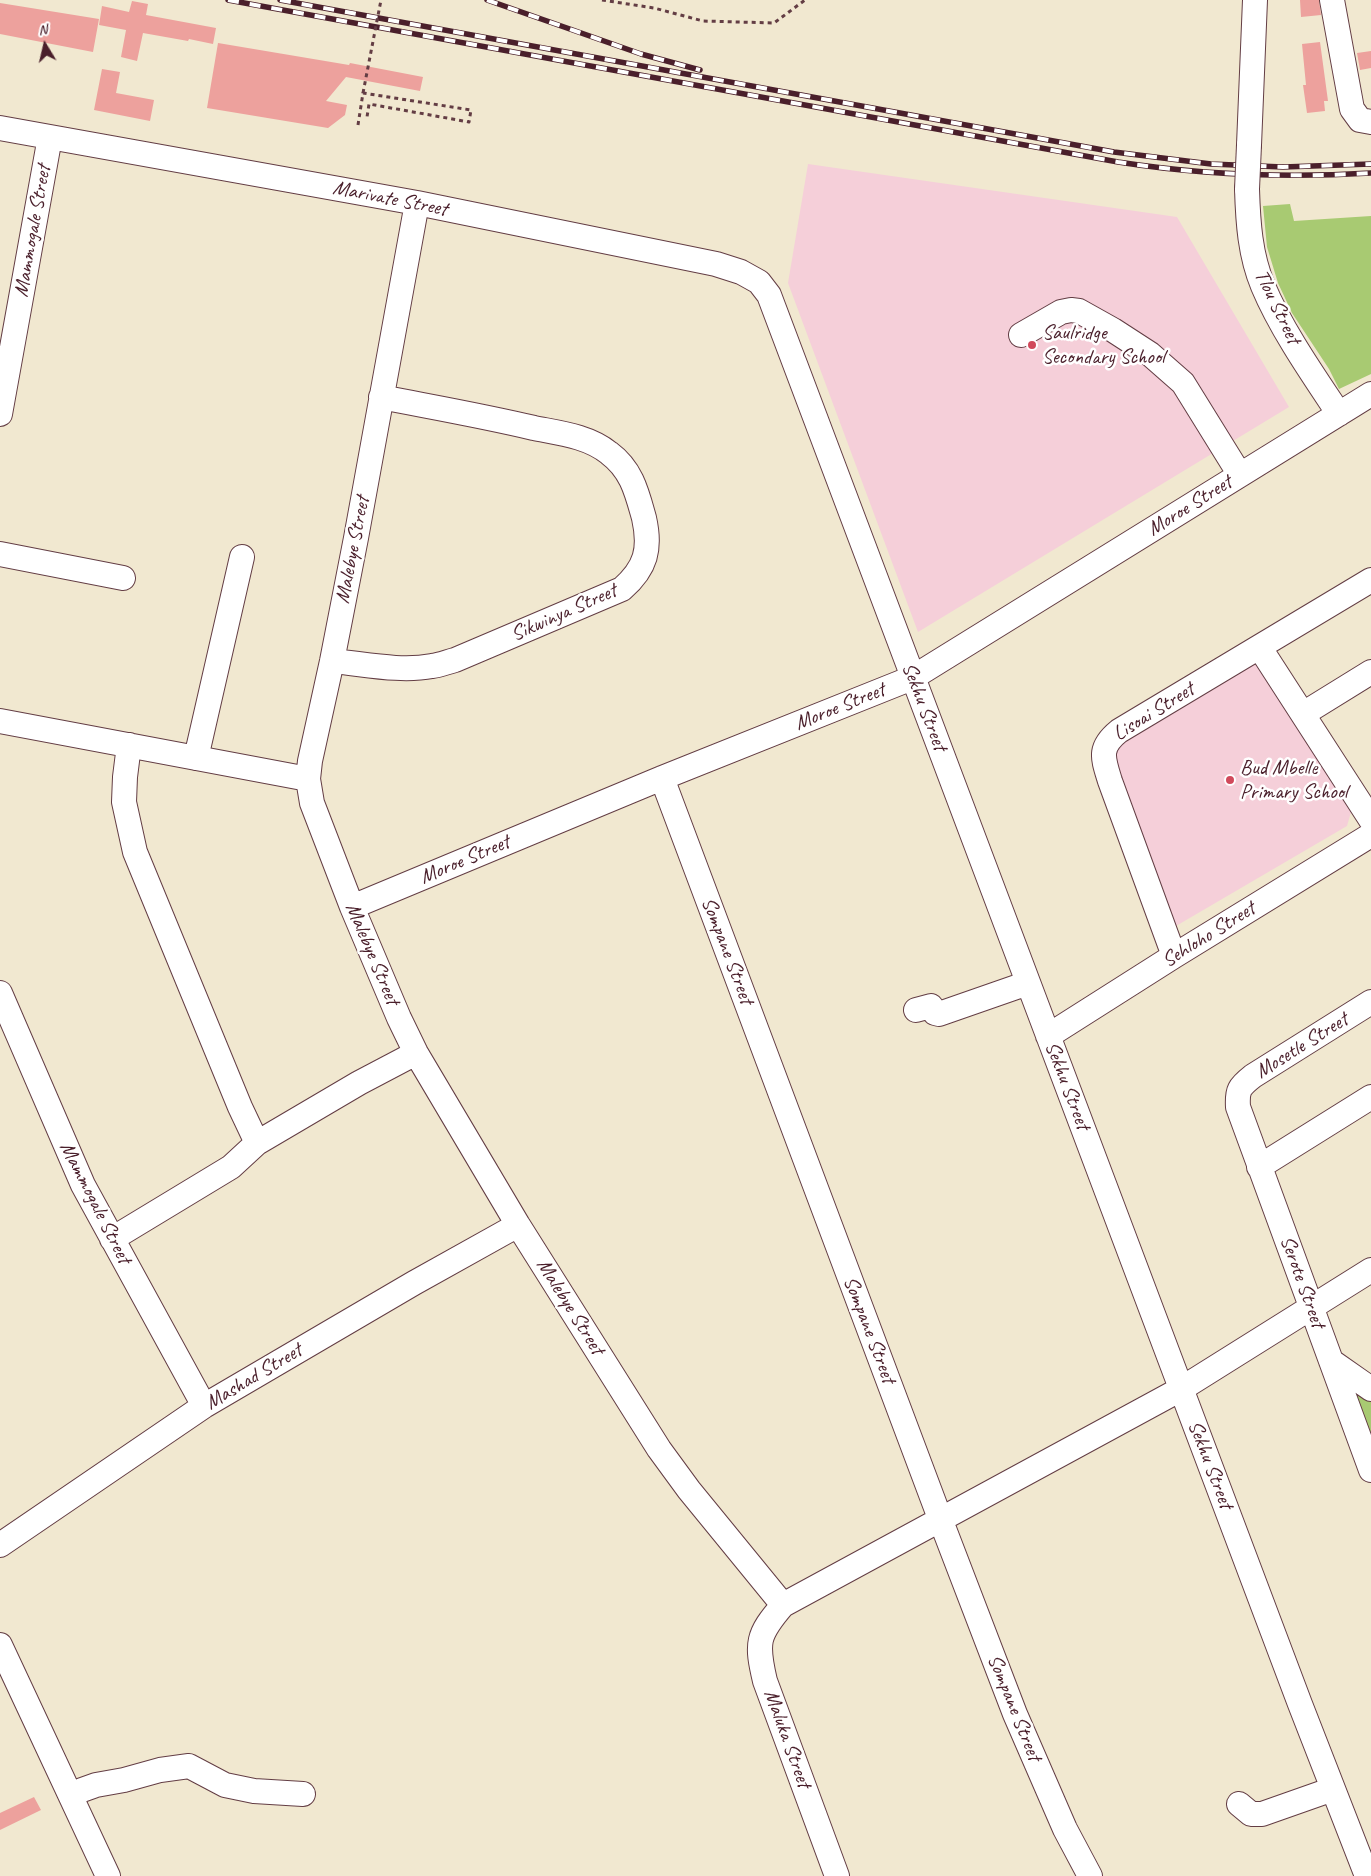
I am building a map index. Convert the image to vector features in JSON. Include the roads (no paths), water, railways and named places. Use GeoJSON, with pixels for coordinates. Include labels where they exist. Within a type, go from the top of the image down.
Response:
{"type":"FeatureCollection","features":[{"type":"Feature","properties":{"kind":"street","name":"Tlou Street"},"geometry":{"type":"LineString","coordinates":[[1255,0],[1247,189],[1248,227],[1263,287],[1306,363],[1340,414]]}},
{"type":"Feature","properties":{"kind":"street"},"geometry":{"type":"LineString","coordinates":[[1332,0],[1352,109],[1360,120],[1371,122]]}},
{"type":"Feature","properties":{"kind":"street","name":"Marivate Street"},"geometry":{"type":"LineString","coordinates":[[0,128],[416,204],[716,264],[741,272],[758,282],[769,295]]}},
{"type":"Feature","properties":{"kind":"street","name":"Mammogale Street"},"geometry":{"type":"LineString","coordinates":[[0,414],[50,137]]}},
{"type":"Feature","properties":{"kind":"street","name":"Malebye Street"},"geometry":{"type":"LineString","coordinates":[[416,204],[332,661],[314,740],[308,779],[312,803],[352,907],[416,1054],[518,1225],[659,1449],[689,1490],[783,1605]]}},
{"type":"Feature","properties":{"kind":"street","name":"Sekhu Street"},"geometry":{"type":"LineString","coordinates":[[769,295],[912,678],[1367,1876]]}},
{"type":"Feature","properties":{"kind":"street"},"geometry":{"type":"LineString","coordinates":[[1021,335],[1060,312],[1071,310],[1079,311],[1113,330],[1150,354],[1183,383],[1240,475]]}},
{"type":"Feature","properties":{"kind":"street","name":"Moroe Street"},"geometry":{"type":"LineString","coordinates":[[352,907],[662,778],[912,678],[1371,394]]}},
{"type":"Feature","properties":{"kind":"street","name":"Sikwinya Street"},"geometry":{"type":"LineString","coordinates":[[332,661],[416,668],[455,660],[622,589],[634,578],[643,564],[646,552],[648,536],[635,486],[610,453],[579,438],[382,397]]}},
{"type":"Feature","properties":{"kind":"street"},"geometry":{"type":"LineString","coordinates":[[0,554],[123,578]]}},
{"type":"Feature","properties":{"kind":"street"},"geometry":{"type":"LineString","coordinates":[[196,758],[242,557]]}},
{"type":"Feature","properties":{"kind":"street","name":"Lisoai Street"},"geometry":{"type":"LineString","coordinates":[[1174,956],[1110,781],[1104,757],[1104,747],[1109,738],[1118,730],[1260,648],[1371,580]]}},
{"type":"Feature","properties":{"kind":"street"},"geometry":{"type":"LineString","coordinates":[[1260,648],[1371,820]]}},
{"type":"Feature","properties":{"kind":"street"},"geometry":{"type":"LineString","coordinates":[[1304,714],[1371,672]]}},
{"type":"Feature","properties":{"kind":"street"},"geometry":{"type":"LineString","coordinates":[[0,721],[308,779]]}},
{"type":"Feature","properties":{"kind":"street"},"geometry":{"type":"LineString","coordinates":[[129,746],[124,777],[124,802],[135,852],[240,1107],[257,1143]]}},
{"type":"Feature","properties":{"kind":"street","name":"Sompane Street"},"geometry":{"type":"LineString","coordinates":[[662,778],[940,1521],[1015,1714],[1065,1829],[1090,1876]]}},
{"type":"Feature","properties":{"kind":"street","name":"Sehloho Street"},"geometry":{"type":"LineString","coordinates":[[1048,1036],[1371,835]]}},
{"type":"Feature","properties":{"kind":"street"},"geometry":{"type":"LineString","coordinates":[[916,1010],[931,1006],[935,1013],[939,1014],[1028,982]]}},
{"type":"Feature","properties":{"kind":"street","name":"Mammogale Street"},"geometry":{"type":"LineString","coordinates":[[0,993],[83,1185],[204,1406]]}},
{"type":"Feature","properties":{"kind":"street","name":"Mosetle Street"},"geometry":{"type":"LineString","coordinates":[[1237,1094],[1242,1084],[1252,1076],[1371,1002]]}},
{"type":"Feature","properties":{"kind":"street"},"geometry":{"type":"LineString","coordinates":[[112,1239],[231,1167],[257,1143],[359,1083],[416,1054]]}},
{"type":"Feature","properties":{"kind":"street","name":"Serote Street"},"geometry":{"type":"LineString","coordinates":[[1237,1094],[1238,1108],[1259,1167],[1371,1470]]}},
{"type":"Feature","properties":{"kind":"street"},"geometry":{"type":"LineString","coordinates":[[1259,1167],[1371,1097]]}},
{"type":"Feature","properties":{"kind":"street","name":"Mashad Street"},"geometry":{"type":"LineString","coordinates":[[0,1545],[204,1406],[414,1283],[518,1225]]}},
{"type":"Feature","properties":{"kind":"street"},"geometry":{"type":"LineString","coordinates":[[783,1605],[1181,1389],[1371,1270]]}},
{"type":"Feature","properties":{"kind":"street"},"geometry":{"type":"LineString","coordinates":[[1331,1361],[1371,1389]]}},
{"type":"Feature","properties":{"kind":"street","name":"Maluka Street"},"geometry":{"type":"LineString","coordinates":[[783,1605],[764,1628],[759,1642],[760,1659],[765,1681],[837,1876]]}},
{"type":"Feature","properties":{"kind":"street"},"geometry":{"type":"LineString","coordinates":[[0,1645],[108,1876]]}},
{"type":"Feature","properties":{"kind":"street"},"geometry":{"type":"LineString","coordinates":[[71,1797],[82,1790],[96,1785],[124,1780],[160,1770],[189,1766],[225,1785],[254,1791],[303,1794]]}},
{"type":"Feature","properties":{"kind":"street"},"geometry":{"type":"LineString","coordinates":[[1239,1804],[1251,1814],[1262,1814],[1333,1789]]}},
{"type":"Feature","properties":{"kind":"railway"},"geometry":{"type":"LineString","coordinates":[[228,0],[1118,162],[1213,173],[1276,175],[1371,173]]}},
{"type":"Feature","properties":{"kind":"railway"},"geometry":{"type":"LineString","coordinates":[[280,0],[1114,152],[1211,164],[1283,167],[1371,164]]}},
{"type":"Feature","properties":{"kind":"railway"},"geometry":{"type":"LineString","coordinates":[[487,0],[641,54],[700,70]]}},
{"type":"Feature","properties":{"kind":"place","name":"Saulridge Secondary School"},"geometry":{"type":"Point","coordinates":[1032,345]}},
{"type":"Feature","properties":{"kind":"place","name":"Bud Mbelle Primary School"},"geometry":{"type":"Point","coordinates":[1230,780]}}]}
